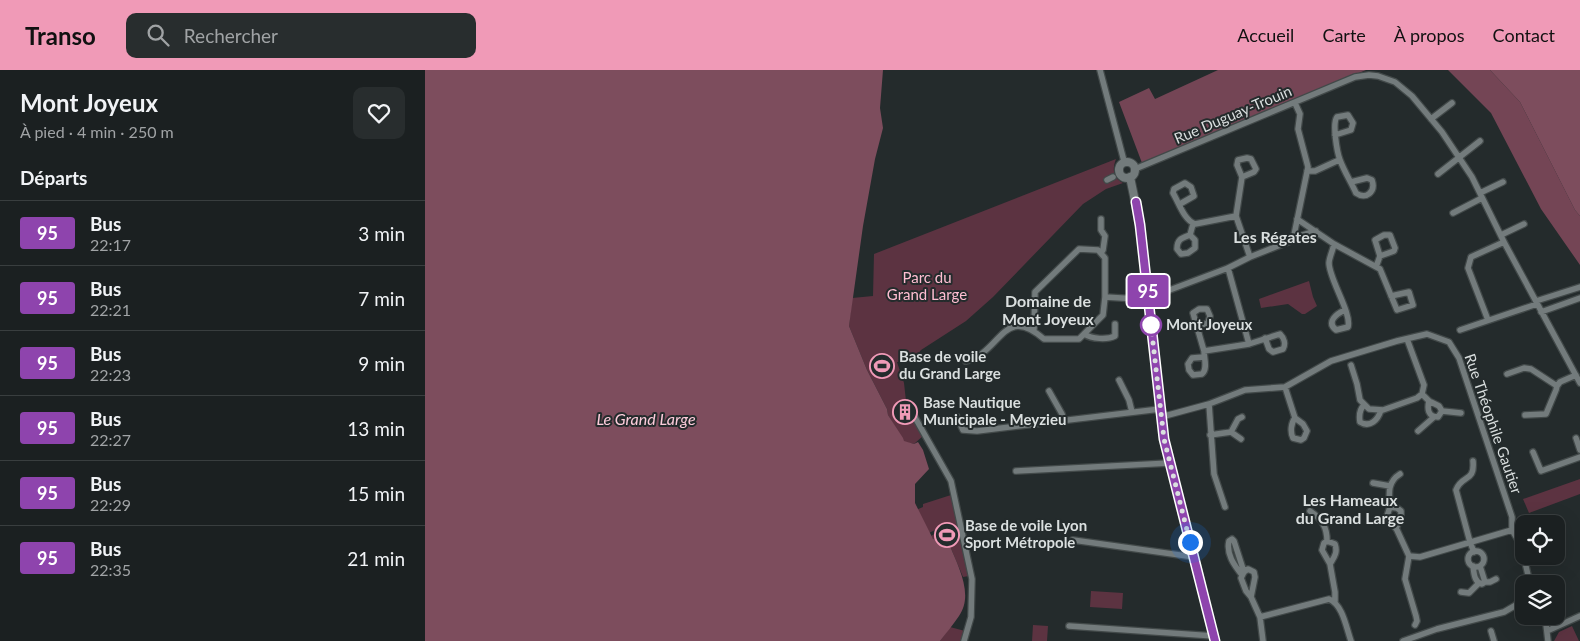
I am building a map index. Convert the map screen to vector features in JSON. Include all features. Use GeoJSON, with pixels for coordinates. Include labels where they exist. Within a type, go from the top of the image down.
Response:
{"type":"FeatureCollection","features":[{"type":"Feature","properties":{"kind":"street"},"geometry":{"type":"LineString","coordinates":[[1099,70],[1124,161]]}},
{"type":"Feature","properties":{"kind":"street","name":"Rue Duguay-Trouin"},"geometry":{"type":"LineString","coordinates":[[1135,169],[1355,77],[1378,76],[1395,82],[1412,96],[1431,119]]}},
{"type":"Feature","properties":{"kind":"street"},"geometry":{"type":"LineString","coordinates":[[1293,238],[1307,171],[1306,156],[1298,129],[1301,114],[1295,103]]}},
{"type":"Feature","properties":{"kind":"street"},"geometry":{"type":"LineString","coordinates":[[1452,103],[1431,119],[1459,157],[1580,383]]}},
{"type":"Feature","properties":{"kind":"street"},"geometry":{"type":"LineString","coordinates":[[1335,135],[1339,160],[1351,182]]}},
{"type":"Feature","properties":{"kind":"street"},"geometry":{"type":"LineString","coordinates":[[1438,174],[1480,141]]}},
{"type":"Feature","properties":{"kind":"street"},"geometry":{"type":"LineString","coordinates":[[1307,171],[1315,170],[1339,160]]}},
{"type":"Feature","properties":{"kind":"street"},"geometry":{"type":"LineString","coordinates":[[1124,161],[1133,163],[1135,169],[1134,174],[1130,178]]}},
{"type":"Feature","properties":{"kind":"street"},"geometry":{"type":"LineString","coordinates":[[1124,161],[1120,164],[1119,172],[1122,177],[1130,178]]}},
{"type":"Feature","properties":{"kind":"street"},"geometry":{"type":"LineString","coordinates":[[1107,180],[1113,177]]}},
{"type":"Feature","properties":{"kind":"street"},"geometry":{"type":"LineString","coordinates":[[1242,177],[1235,216],[1250,257]]}},
{"type":"Feature","properties":{"kind":"street"},"geometry":{"type":"LineString","coordinates":[[1069,626],[1214,639],[1164,439],[1140,225],[1130,178]]}},
{"type":"Feature","properties":{"kind":"street"},"geometry":{"type":"LineString","coordinates":[[1453,213],[1503,182]]}},
{"type":"Feature","properties":{"kind":"street"},"geometry":{"type":"LineString","coordinates":[[1179,204],[1193,224]]}},
{"type":"Feature","properties":{"kind":"street"},"geometry":{"type":"LineString","coordinates":[[1193,224],[1235,216]]}},
{"type":"Feature","properties":{"kind":"street"},"geometry":{"type":"LineString","coordinates":[[1101,219],[1101,230],[1105,236],[1101,253]]}},
{"type":"Feature","properties":{"kind":"street"},"geometry":{"type":"LineString","coordinates":[[1297,219],[1335,244],[1381,269],[1391,296]]}},
{"type":"Feature","properties":{"kind":"street"},"geometry":{"type":"LineString","coordinates":[[1190,235],[1193,224]]}},
{"type":"Feature","properties":{"kind":"street"},"geometry":{"type":"LineString","coordinates":[[1501,235],[1524,224]]}},
{"type":"Feature","properties":{"kind":"street"},"geometry":{"type":"LineString","coordinates":[[1105,298],[1138,299],[1148,296],[1228,268],[1293,240],[1293,238],[1316,231]]}},
{"type":"Feature","properties":{"kind":"street"},"geometry":{"type":"LineString","coordinates":[[1488,320],[1468,262],[1471,257],[1504,242]]}},
{"type":"Feature","properties":{"kind":"street"},"geometry":{"type":"LineString","coordinates":[[1335,244],[1329,264],[1345,310]]}},
{"type":"Feature","properties":{"kind":"street"},"geometry":{"type":"LineString","coordinates":[[966,361],[975,358],[1012,327],[1023,325],[1033,329],[1044,339],[1079,339],[1103,315],[1105,258],[1098,250],[1079,250],[1035,292],[1033,329]]}},
{"type":"Feature","properties":{"kind":"street"},"geometry":{"type":"LineString","coordinates":[[1376,267],[1381,256]]}},
{"type":"Feature","properties":{"kind":"street"},"geometry":{"type":"LineString","coordinates":[[1228,268],[1249,344]]}},
{"type":"Feature","properties":{"kind":"street"},"geometry":{"type":"LineString","coordinates":[[1460,330],[1580,287]]}},
{"type":"Feature","properties":{"kind":"street"},"geometry":{"type":"LineString","coordinates":[[1541,312],[1580,298]]}},
{"type":"Feature","properties":{"kind":"street"},"geometry":{"type":"LineString","coordinates":[[1084,334],[1089,338],[1112,338],[1115,336],[1115,324]]}},
{"type":"Feature","properties":{"kind":"street"},"geometry":{"type":"LineString","coordinates":[[1197,327],[1204,354],[1249,344],[1265,338]]}},
{"type":"Feature","properties":{"kind":"street","name":"Rue Théophile Gautier"},"geometry":{"type":"LineString","coordinates":[[1285,388],[1331,361],[1407,339],[1427,334],[1449,342],[1459,358],[1512,516],[1512,530],[1521,545],[1528,575]]}},
{"type":"Feature","properties":{"kind":"street"},"geometry":{"type":"LineString","coordinates":[[1351,366],[1360,400],[1369,409],[1381,410],[1417,398],[1421,394],[1424,385],[1407,339]]}},
{"type":"Feature","properties":{"kind":"street"},"geometry":{"type":"LineString","coordinates":[[1507,374],[1524,368],[1531,369],[1557,386]]}},
{"type":"Feature","properties":{"kind":"street"},"geometry":{"type":"LineString","coordinates":[[1525,415],[1546,414],[1560,382],[1576,375]]}},
{"type":"Feature","properties":{"kind":"street"},"geometry":{"type":"LineString","coordinates":[[1119,380],[1129,400],[1132,412]]}},
{"type":"Feature","properties":{"kind":"street"},"geometry":{"type":"LineString","coordinates":[[957,417],[963,430],[977,431],[1132,412],[1161,413],[1209,404],[1245,390],[1285,388],[1295,418]]}},
{"type":"Feature","properties":{"kind":"street"},"geometry":{"type":"LineString","coordinates":[[1049,391],[1064,421]]}},
{"type":"Feature","properties":{"kind":"street"},"geometry":{"type":"LineString","coordinates":[[1418,431],[1442,411],[1439,406],[1421,394]]}},
{"type":"Feature","properties":{"kind":"street"},"geometry":{"type":"LineString","coordinates":[[1429,401],[1428,411],[1433,417]]}},
{"type":"Feature","properties":{"kind":"street"},"geometry":{"type":"LineString","coordinates":[[1209,404],[1213,474],[1225,507]]}},
{"type":"Feature","properties":{"kind":"street"},"geometry":{"type":"LineString","coordinates":[[1364,405],[1361,408],[1359,418],[1363,424],[1368,425],[1373,422],[1381,410]]}},
{"type":"Feature","properties":{"kind":"street","name":"Rue Théophile Gautier"},"geometry":{"type":"LineString","coordinates":[[1442,411],[1461,413]]}},
{"type":"Feature","properties":{"kind":"street"},"geometry":{"type":"LineString","coordinates":[[913,414],[951,482],[972,579],[971,617],[964,641]]}},
{"type":"Feature","properties":{"kind":"street"},"geometry":{"type":"LineString","coordinates":[[1231,432],[1241,417]]}},
{"type":"Feature","properties":{"kind":"street"},"geometry":{"type":"LineString","coordinates":[[1210,435],[1231,432],[1241,439]]}},
{"type":"Feature","properties":{"kind":"street"},"geometry":{"type":"LineString","coordinates":[[1576,438],[1580,450]]}},
{"type":"Feature","properties":{"kind":"street"},"geometry":{"type":"LineString","coordinates":[[1533,452],[1541,471],[1580,457]]}},
{"type":"Feature","properties":{"kind":"street"},"geometry":{"type":"LineString","coordinates":[[1473,461],[1474,470],[1472,474],[1459,484],[1456,490],[1474,552]]}},
{"type":"Feature","properties":{"kind":"street"},"geometry":{"type":"LineString","coordinates":[[1016,471],[1170,463]]}},
{"type":"Feature","properties":{"kind":"street"},"geometry":{"type":"LineString","coordinates":[[1399,474],[1392,480],[1390,486],[1390,507],[1387,516],[1396,528],[1409,556],[1405,579],[1416,616],[1417,621],[1415,625]]}},
{"type":"Feature","properties":{"kind":"street"},"geometry":{"type":"LineString","coordinates":[[1373,483],[1390,486]]}},
{"type":"Feature","properties":{"kind":"street"},"geometry":{"type":"LineString","coordinates":[[1390,507],[1401,511],[1401,518],[1396,528]]}},
{"type":"Feature","properties":{"kind":"street"},"geometry":{"type":"LineString","coordinates":[[1310,511],[1321,520],[1327,532],[1327,541],[1322,550],[1330,564],[1335,601],[1340,608],[1351,641]]}},
{"type":"Feature","properties":{"kind":"street"},"geometry":{"type":"LineString","coordinates":[[1409,556],[1420,557],[1512,530]]}},
{"type":"Feature","properties":{"kind":"street"},"geometry":{"type":"LineString","coordinates":[[1243,573],[1230,556],[1228,544],[1232,539],[1243,573],[1243,583],[1260,617],[1263,641]]}},
{"type":"Feature","properties":{"kind":"street"},"geometry":{"type":"LineString","coordinates":[[1073,540],[1194,557]]}},
{"type":"Feature","properties":{"kind":"street"},"geometry":{"type":"LineString","coordinates":[[1327,541],[1335,544],[1337,550],[1330,564]]}},
{"type":"Feature","properties":{"kind":"street"},"geometry":{"type":"LineString","coordinates":[[1474,552],[1481,553],[1484,558],[1480,566],[1482,582]]}},
{"type":"Feature","properties":{"kind":"street"},"geometry":{"type":"LineString","coordinates":[[1474,552],[1469,558],[1469,563],[1473,566],[1474,574],[1482,582]]}},
{"type":"Feature","properties":{"kind":"street"},"geometry":{"type":"LineString","coordinates":[[1473,566],[1480,566]]}},
{"type":"Feature","properties":{"kind":"street"},"geometry":{"type":"LineString","coordinates":[[1243,573],[1250,569],[1254,572],[1251,597]]}},
{"type":"Feature","properties":{"kind":"street"},"geometry":{"type":"LineString","coordinates":[[1461,592],[1469,593],[1482,582],[1490,582],[1496,579]]}},
{"type":"Feature","properties":{"kind":"street"},"geometry":{"type":"LineString","coordinates":[[1260,617],[1329,599],[1335,601]]}},
{"type":"Feature","properties":{"kind":"street"},"geometry":{"type":"LineString","coordinates":[[1403,641],[1437,629],[1504,612],[1515,606]]}},
{"type":"Feature","properties":{"kind":"street"},"geometry":{"type":"LineString","coordinates":[[1547,631],[1580,616]]}},
{"type":"Feature","properties":{"kind":"street"},"geometry":{"type":"LineString","coordinates":[[1546,625],[1547,641]]}},
{"type":"Feature","properties":{"kind":"street"},"geometry":{"type":"LineString","coordinates":[[1491,631],[1494,641]]}},
{"type":"Feature","properties":{"kind":"green space","name":"Parc du Grand Large"},"geometry":{"type":"Polygon","coordinates":[[[1116,159],[1114,173],[1117,179],[1123,183],[1106,189],[1083,204],[993,297],[966,321],[921,350],[911,362],[897,362],[904,383],[909,411],[924,435],[914,444],[904,442],[888,415],[849,326],[852,298],[873,296],[874,254],[1116,159]]]}},
{"type":"Feature","properties":{"kind":"green space"},"geometry":{"type":"Polygon","coordinates":[[[1309,281],[1317,306],[1305,314],[1302,314],[1288,304],[1261,308],[1259,299],[1309,281]]]}},
{"type":"Feature","properties":{"kind":"green space"},"geometry":{"type":"Polygon","coordinates":[[[1580,479],[1580,494],[1529,513],[1523,499],[1580,479]]]}},
{"type":"Feature","properties":{"kind":"green space","name":"Base de voile Lyon Sport Métropole"},"geometry":{"type":"Polygon","coordinates":[[[951,495],[969,576],[963,577],[950,546],[940,545],[940,540],[933,539],[931,536],[936,533],[935,530],[929,533],[916,510],[923,507],[923,504],[951,495]]]}},
{"type":"Feature","properties":{"kind":"green space"},"geometry":{"type":"Polygon","coordinates":[[[1091,591],[1123,593],[1122,609],[1090,607],[1091,591]]]}},
{"type":"Feature","properties":{"kind":"green space"},"geometry":{"type":"Polygon","coordinates":[[[1033,625],[1048,626],[1047,641],[1032,641],[1033,625]]]}},
{"type":"Feature","properties":{"kind":"green space"},"geometry":{"type":"Polygon","coordinates":[[[1572,626],[1579,641],[1554,641],[1559,632],[1572,626]]]}},
{"type":"Feature","properties":{"kind":"green space"},"geometry":{"type":"Polygon","coordinates":[[[950,627],[965,631],[961,641],[940,641],[950,627]]]}},
{"type":"Feature","properties":{"kind":"shaded area"},"geometry":{"type":"Polygon","coordinates":[[[1218,70],[1366,70],[1142,163],[1119,102],[1149,88],[1155,99],[1218,70]]]}},
{"type":"Feature","properties":{"kind":"shaded area"},"geometry":{"type":"Polygon","coordinates":[[[1448,70],[1490,70],[1520,102],[1575,210],[1580,216],[1580,265],[1541,209],[1491,113],[1448,70]]]}},
{"type":"Feature","properties":{"kind":"water","name":"Le Grand Large"},"geometry":{"type":"Polygon","coordinates":[[[425,70],[883,70],[880,108],[883,128],[875,159],[863,226],[849,326],[888,415],[904,441],[914,444],[918,442],[923,450],[929,469],[915,484],[915,503],[933,539],[940,540],[940,545],[950,546],[963,581],[965,599],[963,608],[940,641],[425,641],[425,70]]]}},
{"type":"Feature","properties":{"kind":"water"},"geometry":{"type":"Polygon","coordinates":[[[1490,70],[1580,70],[1580,216],[1575,210],[1520,102],[1490,70]]]}},
{"type":"Feature","properties":{"kind":"bus line","name":"95"},"geometry":{"type":"LineString","coordinates":[[1136,202],[1164,439],[1215,641]]}},
{"type":"Feature","properties":{"kind":"place","name":"Mont Joyeux"},"geometry":{"type":"Point","coordinates":[1151,325]}},
{"type":"Feature","properties":{"kind":"place","name":"Base de voile du Grand Large"},"geometry":{"type":"Point","coordinates":[882,366]}},
{"type":"Feature","properties":{"kind":"place","name":"Base Nautique Municipale - Meyzieu"},"geometry":{"type":"Point","coordinates":[905,412]}},
{"type":"Feature","properties":{"kind":"place","name":"Base de voile Lyon Sport Métropole"},"geometry":{"type":"Point","coordinates":[947,535]}},
{"type":"Feature","properties":{"kind":"district","name":"Les Régates"},"geometry":{"type":"Point","coordinates":[1275,237]}},
{"type":"Feature","properties":{"kind":"district","name":"Domaine de Mont Joyeux"},"geometry":{"type":"Point","coordinates":[1048,310]}},
{"type":"Feature","properties":{"kind":"district","name":"Les Hameaux du Grand Large"},"geometry":{"type":"Point","coordinates":[1350,509]}},
{"type":"Feature","properties":{"kind":"route"},"geometry":{"type":"LineString","coordinates":[[1151,325],[1164,439],[1190,542]]}}]}
